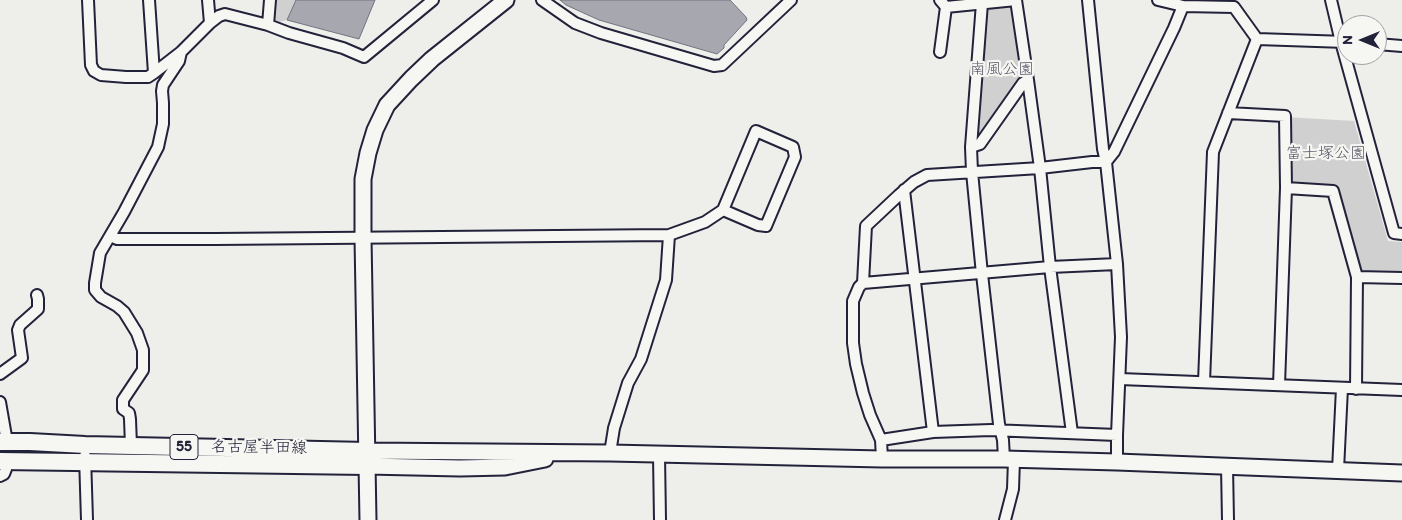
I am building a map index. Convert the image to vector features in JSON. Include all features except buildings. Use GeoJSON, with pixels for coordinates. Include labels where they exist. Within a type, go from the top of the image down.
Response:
{"type":"FeatureCollection","features":[{"type":"Feature","properties":{"kind":"main road","name":"名古屋半田線"},"geometry":{"type":"LineString","coordinates":[[4,442],[131,446],[368,458]]}},
{"type":"Feature","properties":{"kind":"main road","name":"名古屋半田線"},"geometry":{"type":"LineString","coordinates":[[2,466],[368,458]]}},
{"type":"Feature","properties":{"kind":"street"},"geometry":{"type":"LineString","coordinates":[[88,0],[91,65],[94,71],[101,76],[126,77],[148,76],[154,73],[181,52],[210,23],[225,14],[343,48],[364,57],[433,0]]}},
{"type":"Feature","properties":{"kind":"street"},"geometry":{"type":"LineString","coordinates":[[149,0],[154,73]]}},
{"type":"Feature","properties":{"kind":"street"},"geometry":{"type":"LineString","coordinates":[[208,0],[210,23]]}},
{"type":"Feature","properties":{"kind":"street"},"geometry":{"type":"LineString","coordinates":[[268,25],[270,0]]}},
{"type":"Feature","properties":{"kind":"street"},"geometry":{"type":"LineString","coordinates":[[368,520],[364,179],[368,153],[375,130],[387,105],[432,59],[506,0]]}},
{"type":"Feature","properties":{"kind":"street"},"geometry":{"type":"LineString","coordinates":[[542,0],[575,23],[602,34],[714,66],[722,65],[791,0]]}},
{"type":"Feature","properties":{"kind":"street"},"geometry":{"type":"LineString","coordinates":[[940,52],[943,3],[982,3],[1016,0],[1040,168],[1050,267],[1072,433]]}},
{"type":"Feature","properties":{"kind":"street"},"geometry":{"type":"LineString","coordinates":[[1088,0],[1117,264],[1121,337],[1117,462]]}},
{"type":"Feature","properties":{"kind":"street"},"geometry":{"type":"LineString","coordinates":[[1158,0],[1183,6],[1236,4],[1257,39]]}},
{"type":"Feature","properties":{"kind":"street"},"geometry":{"type":"LineString","coordinates":[[1332,0],[1337,18]]}},
{"type":"Feature","properties":{"kind":"street"},"geometry":{"type":"LineString","coordinates":[[982,3],[971,147],[972,172],[999,424],[1009,460],[1013,489],[1005,520]]}},
{"type":"Feature","properties":{"kind":"street"},"geometry":{"type":"LineString","coordinates":[[1106,162],[1114,152],[1183,6]]}},
{"type":"Feature","properties":{"kind":"street"},"geometry":{"type":"LineString","coordinates":[[1257,39],[1337,42]]}},
{"type":"Feature","properties":{"kind":"street"},"geometry":{"type":"LineString","coordinates":[[1204,382],[1213,152],[1257,39]]}},
{"type":"Feature","properties":{"kind":"street"},"geometry":{"type":"LineString","coordinates":[[1387,45],[1402,46]]}},
{"type":"Feature","properties":{"kind":"street"},"geometry":{"type":"LineString","coordinates":[[131,446],[129,413],[123,409],[123,400],[143,370],[143,350],[137,333],[124,312],[95,290],[95,283],[100,253],[158,147],[163,124],[163,85],[180,61],[181,52]]}},
{"type":"Feature","properties":{"kind":"street"},"geometry":{"type":"LineString","coordinates":[[1350,65],[1394,234],[1402,234]]}},
{"type":"Feature","properties":{"kind":"street"},"geometry":{"type":"LineString","coordinates":[[971,147],[980,144],[1023,83],[1028,80]]}},
{"type":"Feature","properties":{"kind":"street"},"geometry":{"type":"LineString","coordinates":[[1228,113],[1285,116],[1286,188],[1278,385]]}},
{"type":"Feature","properties":{"kind":"street"},"geometry":{"type":"LineString","coordinates":[[110,236],[117,239],[669,235],[704,222],[722,210],[756,131],[793,147],[795,157],[766,226],[758,225],[722,210]]}},
{"type":"Feature","properties":{"kind":"street"},"geometry":{"type":"LineString","coordinates":[[882,459],[881,440],[870,416],[856,364],[854,343],[853,301],[859,287],[863,283],[866,226],[904,190],[927,175],[1106,162]]}},
{"type":"Feature","properties":{"kind":"street"},"geometry":{"type":"LineString","coordinates":[[1286,188],[1334,191],[1357,277],[1356,389]]}},
{"type":"Feature","properties":{"kind":"street"},"geometry":{"type":"LineString","coordinates":[[904,190],[933,432]]}},
{"type":"Feature","properties":{"kind":"street"},"geometry":{"type":"LineString","coordinates":[[604,453],[628,383],[641,359],[666,280],[669,235]]}},
{"type":"Feature","properties":{"kind":"street"},"geometry":{"type":"LineString","coordinates":[[863,283],[1050,267],[1117,264]]}},
{"type":"Feature","properties":{"kind":"street"},"geometry":{"type":"LineString","coordinates":[[1357,277],[1402,278]]}},
{"type":"Feature","properties":{"kind":"street"},"geometry":{"type":"LineString","coordinates":[[0,374],[22,358],[18,330],[20,325],[38,308],[36,295]]}},
{"type":"Feature","properties":{"kind":"street"},"geometry":{"type":"LineString","coordinates":[[1120,379],[1402,390]]}},
{"type":"Feature","properties":{"kind":"street"},"geometry":{"type":"LineString","coordinates":[[1338,470],[1342,388]]}},
{"type":"Feature","properties":{"kind":"street"},"geometry":{"type":"LineString","coordinates":[[0,402],[4,442]]}},
{"type":"Feature","properties":{"kind":"street"},"geometry":{"type":"LineString","coordinates":[[881,440],[933,432],[991,430],[1117,435]]}},
{"type":"Feature","properties":{"kind":"street"},"geometry":{"type":"LineString","coordinates":[[85,445],[86,520]]}},
{"type":"Feature","properties":{"kind":"street"},"geometry":{"type":"LineString","coordinates":[[368,458],[604,453],[1117,462],[1402,473]]}},
{"type":"Feature","properties":{"kind":"street"},"geometry":{"type":"LineString","coordinates":[[659,454],[660,520]]}},
{"type":"Feature","properties":{"kind":"street"},"geometry":{"type":"LineString","coordinates":[[1227,466],[1228,520]]}},
{"type":"Feature","properties":{"kind":"green space"},"geometry":{"type":"Polygon","coordinates":[[[270,0],[296,0],[287,20],[268,25],[270,0]]]}},
{"type":"Feature","properties":{"kind":"green space","name":"南風公園"},"geometry":{"type":"Polygon","coordinates":[[[1016,0],[1028,80],[971,147],[982,3],[1016,0]]]}},
{"type":"Feature","properties":{"kind":"green space","name":"富士塚公園"},"geometry":{"type":"Polygon","coordinates":[[[1285,117],[1354,121],[1388,241],[1402,242],[1402,278],[1357,277],[1333,191],[1286,188],[1285,117]]]}},
{"type":"Feature","properties":{"kind":"shaded area"},"geometry":{"type":"Polygon","coordinates":[[[296,0],[375,0],[359,39],[287,20],[296,0]]]}},
{"type":"Feature","properties":{"kind":"shaded area"},"geometry":{"type":"Polygon","coordinates":[[[560,0],[730,0],[747,20],[717,54],[599,20],[566,5],[560,0]]]}}]}
